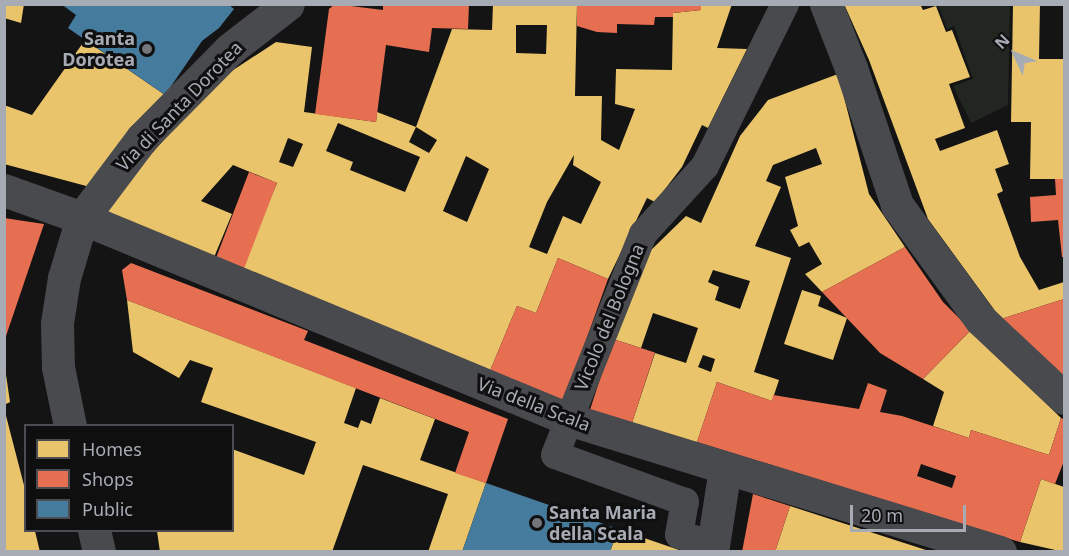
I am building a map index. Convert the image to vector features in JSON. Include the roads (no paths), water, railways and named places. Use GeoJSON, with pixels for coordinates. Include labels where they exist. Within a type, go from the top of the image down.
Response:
{"type":"FeatureCollection","features":[{"type":"Feature","properties":{"kind":"street","name":"Via di Santa Dorotea"},"geometry":{"type":"LineString","coordinates":[[70,424],[58,367],[57,322],[64,278],[82,218],[124,159],[150,130],[230,49],[288,4]]}},
{"type":"Feature","properties":{"kind":"street","name":"Vicolo del Bologna"},"geometry":{"type":"LineString","coordinates":[[713,548],[679,535],[685,502],[555,455],[643,234],[705,166],[785,4]]}},
{"type":"Feature","properties":{"kind":"street"},"geometry":{"type":"LineString","coordinates":[[825,4],[851,68],[897,205],[981,320],[1065,398]]}},
{"type":"Feature","properties":{"kind":"street","name":"Via della Scala"},"geometry":{"type":"LineString","coordinates":[[4,190],[82,218],[568,419],[1000,552]]}},
{"type":"Feature","properties":{"kind":"street"},"geometry":{"type":"LineString","coordinates":[[713,548],[724,468]]}},
{"type":"Feature","properties":{"kind":"street"},"geometry":{"type":"LineString","coordinates":[[94,532],[99,552]]}},
{"type":"Feature","properties":{"kind":"place","name":"Santa Dorotea"},"geometry":{"type":"Point","coordinates":[147,49]}},
{"type":"Feature","properties":{"kind":"place","name":"Santa Maria della Scala"},"geometry":{"type":"Point","coordinates":[537,523]}}]}
